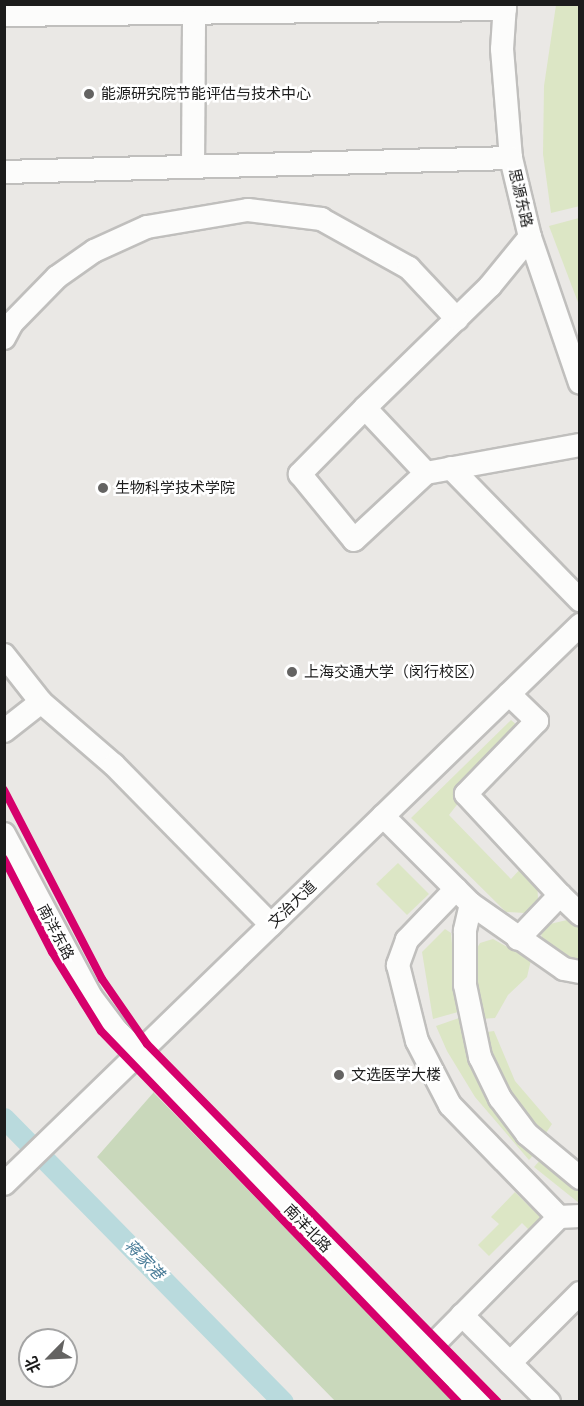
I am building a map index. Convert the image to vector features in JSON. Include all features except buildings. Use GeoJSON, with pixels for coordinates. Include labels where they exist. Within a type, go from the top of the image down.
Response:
{"type":"FeatureCollection","features":[{"type":"Feature","properties":{"kind":"lane"},"geometry":{"type":"LineString","coordinates":[[4,15],[144,9],[194,13],[505,7]]}},
{"type":"Feature","properties":{"kind":"lane","name":"思源东路"},"geometry":{"type":"LineString","coordinates":[[505,7],[502,49],[511,158],[530,237],[579,383]]}},
{"type":"Feature","properties":{"kind":"lane"},"geometry":{"type":"LineString","coordinates":[[193,166],[194,13]]}},
{"type":"Feature","properties":{"kind":"lane"},"geometry":{"type":"LineString","coordinates":[[4,172],[511,158]]}},
{"type":"Feature","properties":{"kind":"lane"},"geometry":{"type":"LineString","coordinates":[[4,338],[12,323],[57,277],[94,251],[147,227],[248,210],[321,219],[409,268],[457,318]]}},
{"type":"Feature","properties":{"kind":"lane"},"geometry":{"type":"LineString","coordinates":[[530,237],[490,286],[300,474],[354,540],[426,473],[579,445]]}},
{"type":"Feature","properties":{"kind":"lane"},"geometry":{"type":"LineString","coordinates":[[365,408],[426,473]]}},
{"type":"Feature","properties":{"kind":"lane"},"geometry":{"type":"LineString","coordinates":[[451,468],[579,600]]}},
{"type":"Feature","properties":{"kind":"lane","name":"文治大道"},"geometry":{"type":"LineString","coordinates":[[7,1182],[579,625]]}},
{"type":"Feature","properties":{"kind":"lane"},"geometry":{"type":"LineString","coordinates":[[4,656],[41,702],[114,765],[270,925]]}},
{"type":"Feature","properties":{"kind":"lane"},"geometry":{"type":"LineString","coordinates":[[509,694],[537,721],[466,794],[579,914]]}},
{"type":"Feature","properties":{"kind":"lane"},"geometry":{"type":"LineString","coordinates":[[4,731],[41,702]]}},
{"type":"Feature","properties":{"kind":"lane"},"geometry":{"type":"LineString","coordinates":[[383,816],[464,896],[518,939],[564,969],[579,972]]}},
{"type":"Feature","properties":{"kind":"lane","name":"南洋东路"},"geometry":{"type":"LineString","coordinates":[[4,834],[92,997],[138,1054]]}},
{"type":"Feature","properties":{"kind":"lane"},"geometry":{"type":"LineString","coordinates":[[518,939],[560,895]]}},
{"type":"Feature","properties":{"kind":"lane"},"geometry":{"type":"LineString","coordinates":[[464,896],[465,985],[480,1058],[500,1098],[527,1134],[579,1178]]}},
{"type":"Feature","properties":{"kind":"lane"},"geometry":{"type":"LineString","coordinates":[[429,1350],[462,1315],[569,1216],[450,1105],[417,1041],[398,965],[407,940],[464,896]]}},
{"type":"Feature","properties":{"kind":"lane","name":"南洋北路"},"geometry":{"type":"LineString","coordinates":[[138,1054],[479,1401]]}},
{"type":"Feature","properties":{"kind":"lane"},"geometry":{"type":"LineString","coordinates":[[510,1363],[579,1293]]}},
{"type":"Feature","properties":{"kind":"lane"},"geometry":{"type":"LineString","coordinates":[[462,1315],[549,1401]]}},
{"type":"Feature","properties":{"kind":"green space"},"geometry":{"type":"Polygon","coordinates":[[[556,5],[579,5],[580,206],[551,213],[543,154],[544,86],[556,5]]]}},
{"type":"Feature","properties":{"kind":"green space"},"geometry":{"type":"Polygon","coordinates":[[[580,218],[579,305],[549,226],[580,218]]]}},
{"type":"Feature","properties":{"kind":"green space"},"geometry":{"type":"Polygon","coordinates":[[[511,720],[518,726],[449,815],[511,879],[523,866],[537,880],[538,899],[525,913],[506,912],[411,818],[511,720]]]}},
{"type":"Feature","properties":{"kind":"green space"},"geometry":{"type":"Polygon","coordinates":[[[398,863],[429,894],[407,915],[376,884],[398,863]]]}},
{"type":"Feature","properties":{"kind":"green space"},"geometry":{"type":"Polygon","coordinates":[[[567,920],[579,927],[579,960],[573,962],[544,945],[541,934],[550,924],[567,920]]]}},
{"type":"Feature","properties":{"kind":"green space"},"geometry":{"type":"Polygon","coordinates":[[[445,929],[451,933],[458,1012],[433,1019],[422,952],[445,929]]]}},
{"type":"Feature","properties":{"kind":"green space"},"geometry":{"type":"Polygon","coordinates":[[[493,939],[531,960],[527,977],[508,995],[495,1018],[480,1019],[472,957],[480,943],[493,939]]]}},
{"type":"Feature","properties":{"kind":"green space"},"geometry":{"type":"Polygon","coordinates":[[[459,1018],[466,1045],[535,1153],[529,1160],[475,1097],[447,1051],[436,1026],[459,1018]]]}},
{"type":"Feature","properties":{"kind":"green space"},"geometry":{"type":"Polygon","coordinates":[[[494,1031],[515,1081],[552,1124],[544,1136],[512,1100],[480,1033],[494,1031]]]}},
{"type":"Feature","properties":{"kind":"green space"},"geometry":{"type":"Polygon","coordinates":[[[154,1092],[453,1401],[335,1401],[97,1157],[154,1092]]]}},
{"type":"Feature","properties":{"kind":"green space"},"geometry":{"type":"Polygon","coordinates":[[[541,1159],[579,1190],[579,1203],[534,1167],[541,1159]]]}},
{"type":"Feature","properties":{"kind":"green space"},"geometry":{"type":"Polygon","coordinates":[[[515,1192],[542,1219],[530,1231],[522,1223],[489,1256],[478,1245],[499,1224],[491,1217],[515,1192]]]}},
{"type":"Feature","properties":{"kind":"waterway","name":"蒋家港"},"geometry":{"type":"LineString","coordinates":[[4,1118],[283,1402]]}},
{"type":"Feature","properties":{"kind":"cycle path"},"geometry":{"type":"LineString","coordinates":[[4,790],[102,979],[147,1044],[498,1402]]}},
{"type":"Feature","properties":{"kind":"cycle path"},"geometry":{"type":"LineString","coordinates":[[4,859],[52,952],[101,1031],[458,1402]]}},
{"type":"Feature","properties":{"kind":"place","name":"能源研究院节能评估与技术中心"},"geometry":{"type":"Point","coordinates":[89,94]}},
{"type":"Feature","properties":{"kind":"place","name":"生物科学技术学院"},"geometry":{"type":"Point","coordinates":[103,488]}},
{"type":"Feature","properties":{"kind":"place","name":"上海交通大学（闵行校区）"},"geometry":{"type":"Point","coordinates":[292,672]}},
{"type":"Feature","properties":{"kind":"place","name":"文选医学大楼"},"geometry":{"type":"Point","coordinates":[339,1075]}}]}
